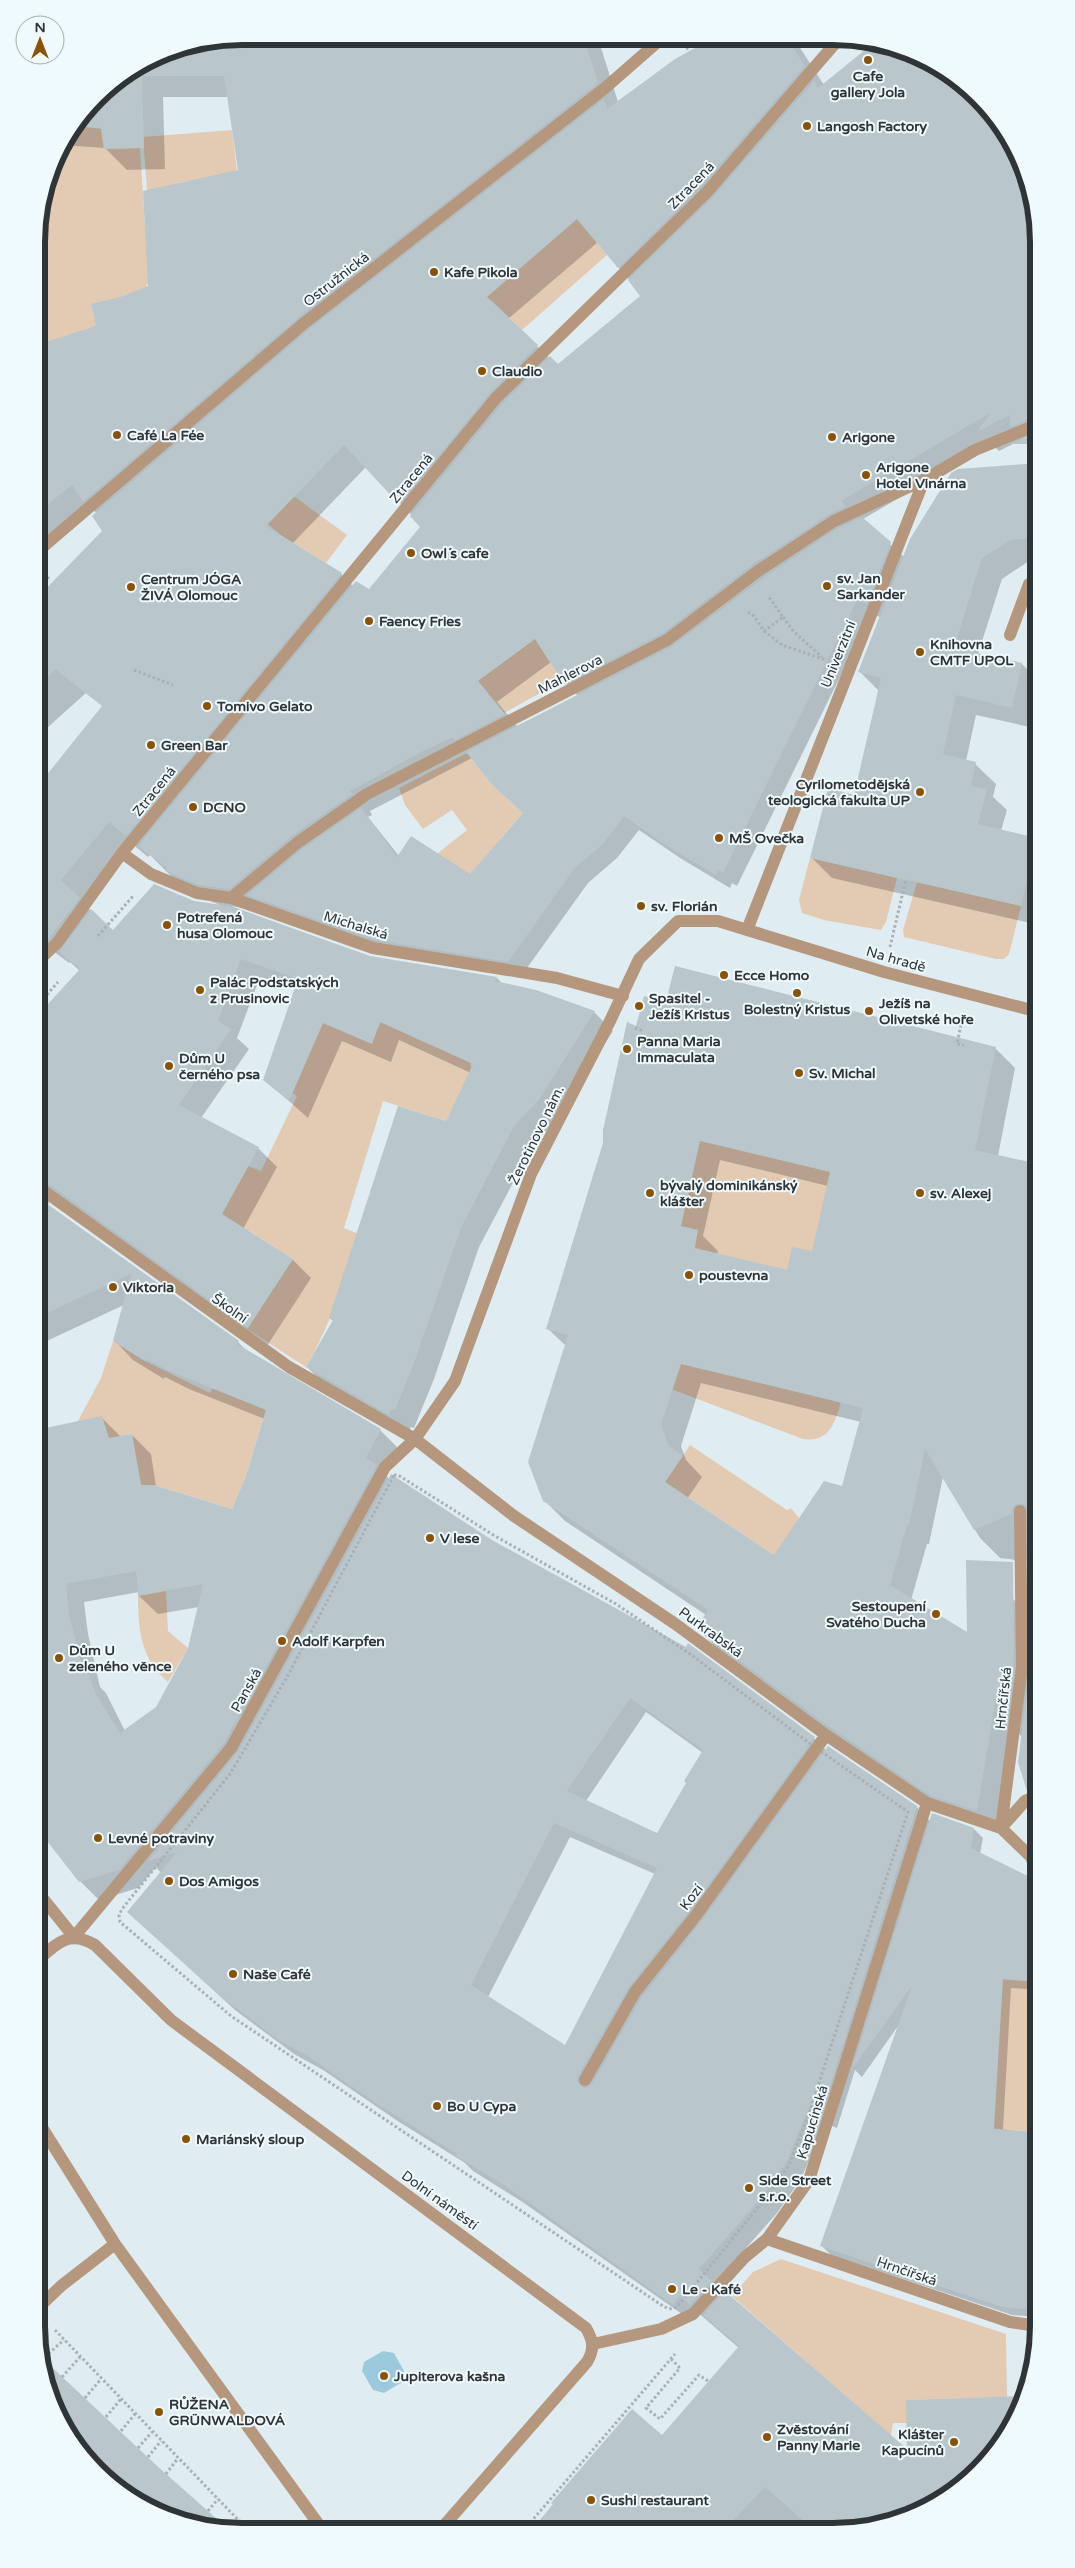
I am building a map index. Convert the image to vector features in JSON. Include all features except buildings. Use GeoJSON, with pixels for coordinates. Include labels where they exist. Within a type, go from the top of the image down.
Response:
{"type":"FeatureCollection","features":[{"type":"Feature","properties":{"kind":"street","name":"Ostružnická"},"geometry":{"type":"LineString","coordinates":[[45,545],[304,324],[604,88],[654,45]]}},
{"type":"Feature","properties":{"kind":"street","name":"Ztracená"},"geometry":{"type":"LineString","coordinates":[[45,953],[57,942],[122,853],[496,398],[707,192],[834,45]]}},
{"type":"Feature","properties":{"kind":"street"},"geometry":{"type":"LineString","coordinates":[[924,480],[976,450],[1030,428]]}},
{"type":"Feature","properties":{"kind":"street","name":"Mahlerova"},"geometry":{"type":"LineString","coordinates":[[232,898],[297,843],[368,794],[667,640],[758,571],[834,522],[924,480]]}},
{"type":"Feature","properties":{"kind":"street","name":"Univerzitní"},"geometry":{"type":"LineString","coordinates":[[747,930],[924,480]]}},
{"type":"Feature","properties":{"kind":"street"},"geometry":{"type":"LineString","coordinates":[[1010,635],[1030,584]]}},
{"type":"Feature","properties":{"kind":"street","name":"Michalská"},"geometry":{"type":"LineString","coordinates":[[122,853],[151,874],[191,891],[232,898],[373,948],[557,978],[623,996]]}},
{"type":"Feature","properties":{"kind":"street","name":"Žerotínovo nám."},"geometry":{"type":"LineString","coordinates":[[415,1439],[455,1381],[531,1174],[623,996],[639,959],[678,921],[718,921],[747,930]]}},
{"type":"Feature","properties":{"kind":"street","name":"Na hradě"},"geometry":{"type":"LineString","coordinates":[[747,930],[884,972],[1030,1010]]}},
{"type":"Feature","properties":{"kind":"street","name":"Školní"},"geometry":{"type":"LineString","coordinates":[[45,1193],[130,1260],[289,1367],[415,1439]]}},
{"type":"Feature","properties":{"kind":"street","name":"Purkrabská"},"geometry":{"type":"LineString","coordinates":[[415,1439],[514,1516],[674,1623],[826,1735],[927,1803],[1001,1828]]}},
{"type":"Feature","properties":{"kind":"street","name":"Panská"},"geometry":{"type":"LineString","coordinates":[[74,1937],[232,1748],[385,1467],[415,1439]]}},
{"type":"Feature","properties":{"kind":"street","name":"Hrnčířská"},"geometry":{"type":"LineString","coordinates":[[1001,1828],[1022,1667],[1020,1511]]}},
{"type":"Feature","properties":{"kind":"street","name":"Kozí"},"geometry":{"type":"LineString","coordinates":[[585,2080],[635,1992],[697,1914],[826,1735]]}},
{"type":"Feature","properties":{"kind":"street"},"geometry":{"type":"LineString","coordinates":[[1030,1799],[1025,1801],[1001,1828],[1030,1855]]}},
{"type":"Feature","properties":{"kind":"street","name":"Kapucínská"},"geometry":{"type":"LineString","coordinates":[[593,2344],[661,2329],[693,2314],[745,2257],[767,2239],[809,2180],[927,1803]]}},
{"type":"Feature","properties":{"kind":"street","name":"Dolní náměstí"},"geometry":{"type":"LineString","coordinates":[[45,1901],[74,1937],[84,1939],[95,1945],[171,2020],[577,2320],[586,2328],[593,2344]]}},
{"type":"Feature","properties":{"kind":"street"},"geometry":{"type":"LineString","coordinates":[[45,1954],[56,1944],[74,1937]]}},
{"type":"Feature","properties":{"kind":"street"},"geometry":{"type":"LineString","coordinates":[[45,2132],[115,2244],[318,2523]]}},
{"type":"Feature","properties":{"kind":"street","name":"Hrnčířská"},"geometry":{"type":"LineString","coordinates":[[767,2239],[1010,2322],[1030,2325]]}},
{"type":"Feature","properties":{"kind":"street"},"geometry":{"type":"LineString","coordinates":[[45,2301],[61,2286],[115,2244]]}},
{"type":"Feature","properties":{"kind":"street"},"geometry":{"type":"LineString","coordinates":[[446,2523],[587,2362],[592,2354],[593,2344]]}},
{"type":"Feature","properties":{"kind":"path"},"geometry":{"type":"LineString","coordinates":[[587,47],[595,45]]}},
{"type":"Feature","properties":{"kind":"path"},"geometry":{"type":"LineString","coordinates":[[757,621],[764,631],[782,645],[824,660],[794,632],[770,601],[770,591]]}},
{"type":"Feature","properties":{"kind":"path"},"geometry":{"type":"LineString","coordinates":[[764,631],[783,617]]}},
{"type":"Feature","properties":{"kind":"path"},"geometry":{"type":"LineString","coordinates":[[134,670],[173,685]]}},
{"type":"Feature","properties":{"kind":"path"},"geometry":{"type":"LineString","coordinates":[[884,972],[906,879]]}},
{"type":"Feature","properties":{"kind":"path"},"geometry":{"type":"LineString","coordinates":[[961,1025],[956,1044],[964,1045]]}},
{"type":"Feature","properties":{"kind":"path"},"geometry":{"type":"LineString","coordinates":[[394,1475],[398,1475],[495,1536],[616,1604],[690,1654],[816,1748],[905,1809],[908,1814],[807,2119],[788,2165],[768,2195],[677,2307],[672,2309],[663,2306],[232,2016],[120,1922],[119,1915],[122,1909],[230,1774],[288,1677],[394,1475]]}},
{"type":"Feature","properties":{"kind":"path"},"geometry":{"type":"LineString","coordinates":[[530,2523],[623,2417],[671,2359],[695,2327],[693,2314]]}},
{"type":"Feature","properties":{"kind":"path"},"geometry":{"type":"LineString","coordinates":[[55,2330],[241,2523]]}},
{"type":"Feature","properties":{"kind":"path"},"geometry":{"type":"LineString","coordinates":[[47,2354],[64,2340]]}},
{"type":"Feature","properties":{"kind":"path"},"geometry":{"type":"LineString","coordinates":[[62,2377],[80,2357]]}},
{"type":"Feature","properties":{"kind":"path"},"geometry":{"type":"LineString","coordinates":[[671,2359],[680,2368],[646,2408],[660,2419],[699,2375],[708,2381]]}},
{"type":"Feature","properties":{"kind":"path"},"geometry":{"type":"LineString","coordinates":[[85,2398],[101,2379]]}},
{"type":"Feature","properties":{"kind":"path"},"geometry":{"type":"LineString","coordinates":[[106,2417],[121,2399]]}},
{"type":"Feature","properties":{"kind":"path"},"geometry":{"type":"LineString","coordinates":[[121,2431],[136,2414]]}},
{"type":"Feature","properties":{"kind":"path"},"geometry":{"type":"LineString","coordinates":[[138,2448],[152,2432]]}},
{"type":"Feature","properties":{"kind":"path"},"geometry":{"type":"LineString","coordinates":[[148,2457],[161,2441]]}},
{"type":"Feature","properties":{"kind":"path"},"geometry":{"type":"LineString","coordinates":[[166,2474],[178,2458]]}},
{"type":"Feature","properties":{"kind":"path"},"geometry":{"type":"LineString","coordinates":[[208,2511],[218,2499]]}},
{"type":"Feature","properties":{"kind":"path"},"geometry":{"type":"LineString","coordinates":[[535,2516],[539,2520]]}},
{"type":"Feature","properties":{"kind":"shaded area"},"geometry":{"type":"Polygon","coordinates":[[[83,127],[101,129],[104,149],[140,148],[145,227],[151,275],[145,290],[91,305],[97,329],[45,343],[45,229],[49,204],[55,179],[65,155],[83,127]]]}},
{"type":"Feature","properties":{"kind":"shaded area"},"geometry":{"type":"Polygon","coordinates":[[[232,130],[239,187],[189,181],[178,183],[149,216],[143,137],[232,130]]]}},
{"type":"Feature","properties":{"kind":"shaded area"},"geometry":{"type":"Polygon","coordinates":[[[577,219],[607,255],[522,330],[492,301],[485,298],[577,219]]]}},
{"type":"Feature","properties":{"kind":"shaded area"},"geometry":{"type":"Polygon","coordinates":[[[291,494],[347,535],[326,563],[282,536],[263,520],[291,494]]]}},
{"type":"Feature","properties":{"kind":"shaded area"},"geometry":{"type":"Polygon","coordinates":[[[534,637],[562,681],[504,713],[478,681],[534,637]]]}},
{"type":"Feature","properties":{"kind":"shaded area"},"geometry":{"type":"Polygon","coordinates":[[[467,753],[493,786],[523,813],[501,838],[473,894],[426,877],[438,853],[467,830],[452,810],[423,829],[405,805],[399,788],[467,753]]]}},
{"type":"Feature","properties":{"kind":"shaded area"},"geometry":{"type":"Polygon","coordinates":[[[810,858],[897,878],[886,922],[881,930],[824,920],[802,913],[799,900],[810,858]]]}},
{"type":"Feature","properties":{"kind":"shaded area"},"geometry":{"type":"Polygon","coordinates":[[[917,882],[1021,906],[1009,954],[1004,959],[996,959],[904,937],[903,930],[917,882]]]}},
{"type":"Feature","properties":{"kind":"shaded area"},"geometry":{"type":"Polygon","coordinates":[[[381,1022],[470,1062],[471,1070],[446,1121],[383,1101],[344,1228],[359,1234],[353,1244],[343,1282],[346,1283],[306,1367],[247,1329],[293,1259],[251,1232],[218,1222],[246,1165],[261,1171],[297,1096],[292,1093],[323,1023],[371,1043],[381,1022]]]}},
{"type":"Feature","properties":{"kind":"shaded area"},"geometry":{"type":"Polygon","coordinates":[[[686,1126],[842,1163],[810,1296],[655,1259],[686,1126]]]}},
{"type":"Feature","properties":{"kind":"shaded area"},"geometry":{"type":"Polygon","coordinates":[[[113,1341],[143,1360],[210,1393],[213,1386],[266,1410],[246,1476],[232,1509],[158,1486],[141,1485],[132,1434],[109,1438],[78,1421],[101,1378],[113,1341]]]}},
{"type":"Feature","properties":{"kind":"shaded area"},"geometry":{"type":"Polygon","coordinates":[[[649,1356],[841,1402],[833,1424],[825,1435],[819,1438],[803,1439],[642,1378],[649,1356]]]}},
{"type":"Feature","properties":{"kind":"shaded area"},"geometry":{"type":"Polygon","coordinates":[[[690,1445],[787,1510],[791,1508],[810,1532],[786,1563],[665,1482],[690,1445]]]}},
{"type":"Feature","properties":{"kind":"shaded area"},"geometry":{"type":"Polygon","coordinates":[[[166,1591],[168,1631],[188,1648],[168,1682],[152,1664],[147,1654],[140,1632],[138,1609],[138,1596],[166,1591]]]}},
{"type":"Feature","properties":{"kind":"shaded area"},"geometry":{"type":"Polygon","coordinates":[[[996,1979],[1030,1981],[1030,2131],[986,2128],[996,1979]]]}},
{"type":"Feature","properties":{"kind":"shaded area"},"geometry":{"type":"Polygon","coordinates":[[[781,2259],[1006,2334],[1007,2397],[907,2400],[907,2423],[893,2423],[891,2436],[732,2296],[753,2272],[781,2259]]]}},
{"type":"Feature","properties":{"kind":"water","name":"Jupiterova kašna"},"geometry":{"type":"Polygon","coordinates":[[[383,2351],[394,2353],[404,2371],[402,2382],[384,2393],[373,2390],[362,2371],[364,2362],[383,2351]]]}},
{"type":"Feature","properties":{"kind":"place","name":"Cafe gallery Jola"},"geometry":{"type":"Point","coordinates":[868,60]}},
{"type":"Feature","properties":{"kind":"place","name":"Langosh Factory"},"geometry":{"type":"Point","coordinates":[807,126]}},
{"type":"Feature","properties":{"kind":"place","name":"Kafe Pikola"},"geometry":{"type":"Point","coordinates":[434,272]}},
{"type":"Feature","properties":{"kind":"place","name":"Claudio"},"geometry":{"type":"Point","coordinates":[482,371]}},
{"type":"Feature","properties":{"kind":"place","name":"Café La Fée"},"geometry":{"type":"Point","coordinates":[117,435]}},
{"type":"Feature","properties":{"kind":"place","name":"Arigone"},"geometry":{"type":"Point","coordinates":[832,437]}},
{"type":"Feature","properties":{"kind":"place","name":"Arigone Hotel Vinárna"},"geometry":{"type":"Point","coordinates":[866,475]}},
{"type":"Feature","properties":{"kind":"place","name":"Owl´s cafe"},"geometry":{"type":"Point","coordinates":[411,553]}},
{"type":"Feature","properties":{"kind":"place","name":"sv. Jan Sarkander"},"geometry":{"type":"Point","coordinates":[827,586]}},
{"type":"Feature","properties":{"kind":"place","name":"Centrum JÓGA ŽIVÁ Olomouc"},"geometry":{"type":"Point","coordinates":[131,587]}},
{"type":"Feature","properties":{"kind":"place","name":"Faency Fries"},"geometry":{"type":"Point","coordinates":[369,621]}},
{"type":"Feature","properties":{"kind":"place","name":"Knihovna CMTF UPOL"},"geometry":{"type":"Point","coordinates":[920,652]}},
{"type":"Feature","properties":{"kind":"place","name":"Tomivo Gelato"},"geometry":{"type":"Point","coordinates":[207,706]}},
{"type":"Feature","properties":{"kind":"place","name":"Green Bar"},"geometry":{"type":"Point","coordinates":[151,745]}},
{"type":"Feature","properties":{"kind":"place","name":"Cyrilometodějská teologická fakulta UP"},"geometry":{"type":"Point","coordinates":[920,792]}},
{"type":"Feature","properties":{"kind":"place","name":"DCNO"},"geometry":{"type":"Point","coordinates":[193,807]}},
{"type":"Feature","properties":{"kind":"place","name":"MŠ Ovečka"},"geometry":{"type":"Point","coordinates":[719,838]}},
{"type":"Feature","properties":{"kind":"place","name":"sv. Florián"},"geometry":{"type":"Point","coordinates":[641,906]}},
{"type":"Feature","properties":{"kind":"place","name":"Potrefená husa Olomouc"},"geometry":{"type":"Point","coordinates":[167,925]}},
{"type":"Feature","properties":{"kind":"place","name":"Ecce Homo"},"geometry":{"type":"Point","coordinates":[724,975]}},
{"type":"Feature","properties":{"kind":"place","name":"Palác Podstatských z Prusinovic"},"geometry":{"type":"Point","coordinates":[200,990]}},
{"type":"Feature","properties":{"kind":"place","name":"Bolestný Kristus"},"geometry":{"type":"Point","coordinates":[797,993]}},
{"type":"Feature","properties":{"kind":"place","name":"Spasitel - Ježíš Kristus"},"geometry":{"type":"Point","coordinates":[639,1006]}},
{"type":"Feature","properties":{"kind":"place","name":"Ježíš na Olivetské hoře"},"geometry":{"type":"Point","coordinates":[869,1011]}},
{"type":"Feature","properties":{"kind":"place","name":"Panna Maria Immaculata"},"geometry":{"type":"Point","coordinates":[627,1049]}},
{"type":"Feature","properties":{"kind":"place","name":"Dům U černého psa"},"geometry":{"type":"Point","coordinates":[169,1066]}},
{"type":"Feature","properties":{"kind":"place","name":"Sv. Michal"},"geometry":{"type":"Point","coordinates":[799,1073]}},
{"type":"Feature","properties":{"kind":"place","name":"bývalý dominikánský klášter"},"geometry":{"type":"Point","coordinates":[650,1193]}},
{"type":"Feature","properties":{"kind":"place","name":"sv. Alexej"},"geometry":{"type":"Point","coordinates":[920,1193]}},
{"type":"Feature","properties":{"kind":"place","name":"poustevna"},"geometry":{"type":"Point","coordinates":[689,1275]}},
{"type":"Feature","properties":{"kind":"place","name":"Viktoria"},"geometry":{"type":"Point","coordinates":[113,1287]}},
{"type":"Feature","properties":{"kind":"place","name":"V lese"},"geometry":{"type":"Point","coordinates":[430,1538]}},
{"type":"Feature","properties":{"kind":"place","name":"Sestoupení Svatého Ducha"},"geometry":{"type":"Point","coordinates":[936,1614]}},
{"type":"Feature","properties":{"kind":"place","name":"Adolf Karpfen"},"geometry":{"type":"Point","coordinates":[282,1641]}},
{"type":"Feature","properties":{"kind":"place","name":"Dům U zeleného věnce"},"geometry":{"type":"Point","coordinates":[59,1658]}},
{"type":"Feature","properties":{"kind":"place","name":"Levné potraviny"},"geometry":{"type":"Point","coordinates":[98,1838]}},
{"type":"Feature","properties":{"kind":"place","name":"Dos Amigos"},"geometry":{"type":"Point","coordinates":[169,1881]}},
{"type":"Feature","properties":{"kind":"place","name":"Naše Café"},"geometry":{"type":"Point","coordinates":[233,1974]}},
{"type":"Feature","properties":{"kind":"place","name":"Bo U Cypa"},"geometry":{"type":"Point","coordinates":[437,2106]}},
{"type":"Feature","properties":{"kind":"place","name":"Mariánský sloup"},"geometry":{"type":"Point","coordinates":[186,2139]}},
{"type":"Feature","properties":{"kind":"place","name":"Side Street s.r.o."},"geometry":{"type":"Point","coordinates":[749,2188]}},
{"type":"Feature","properties":{"kind":"place","name":"Le - Kafé"},"geometry":{"type":"Point","coordinates":[672,2289]}},
{"type":"Feature","properties":{"kind":"place","name":"Jupiterova kašna"},"geometry":{"type":"Point","coordinates":[384,2376]}},
{"type":"Feature","properties":{"kind":"place","name":"RŮŽENA GRÜNWALDOVÁ"},"geometry":{"type":"Point","coordinates":[159,2412]}},
{"type":"Feature","properties":{"kind":"place","name":"Zvěstování Panny Marie"},"geometry":{"type":"Point","coordinates":[767,2437]}},
{"type":"Feature","properties":{"kind":"place","name":"Klášter Kapucínů"},"geometry":{"type":"Point","coordinates":[954,2442]}},
{"type":"Feature","properties":{"kind":"place","name":"Sushi restaurant"},"geometry":{"type":"Point","coordinates":[591,2500]}}]}
